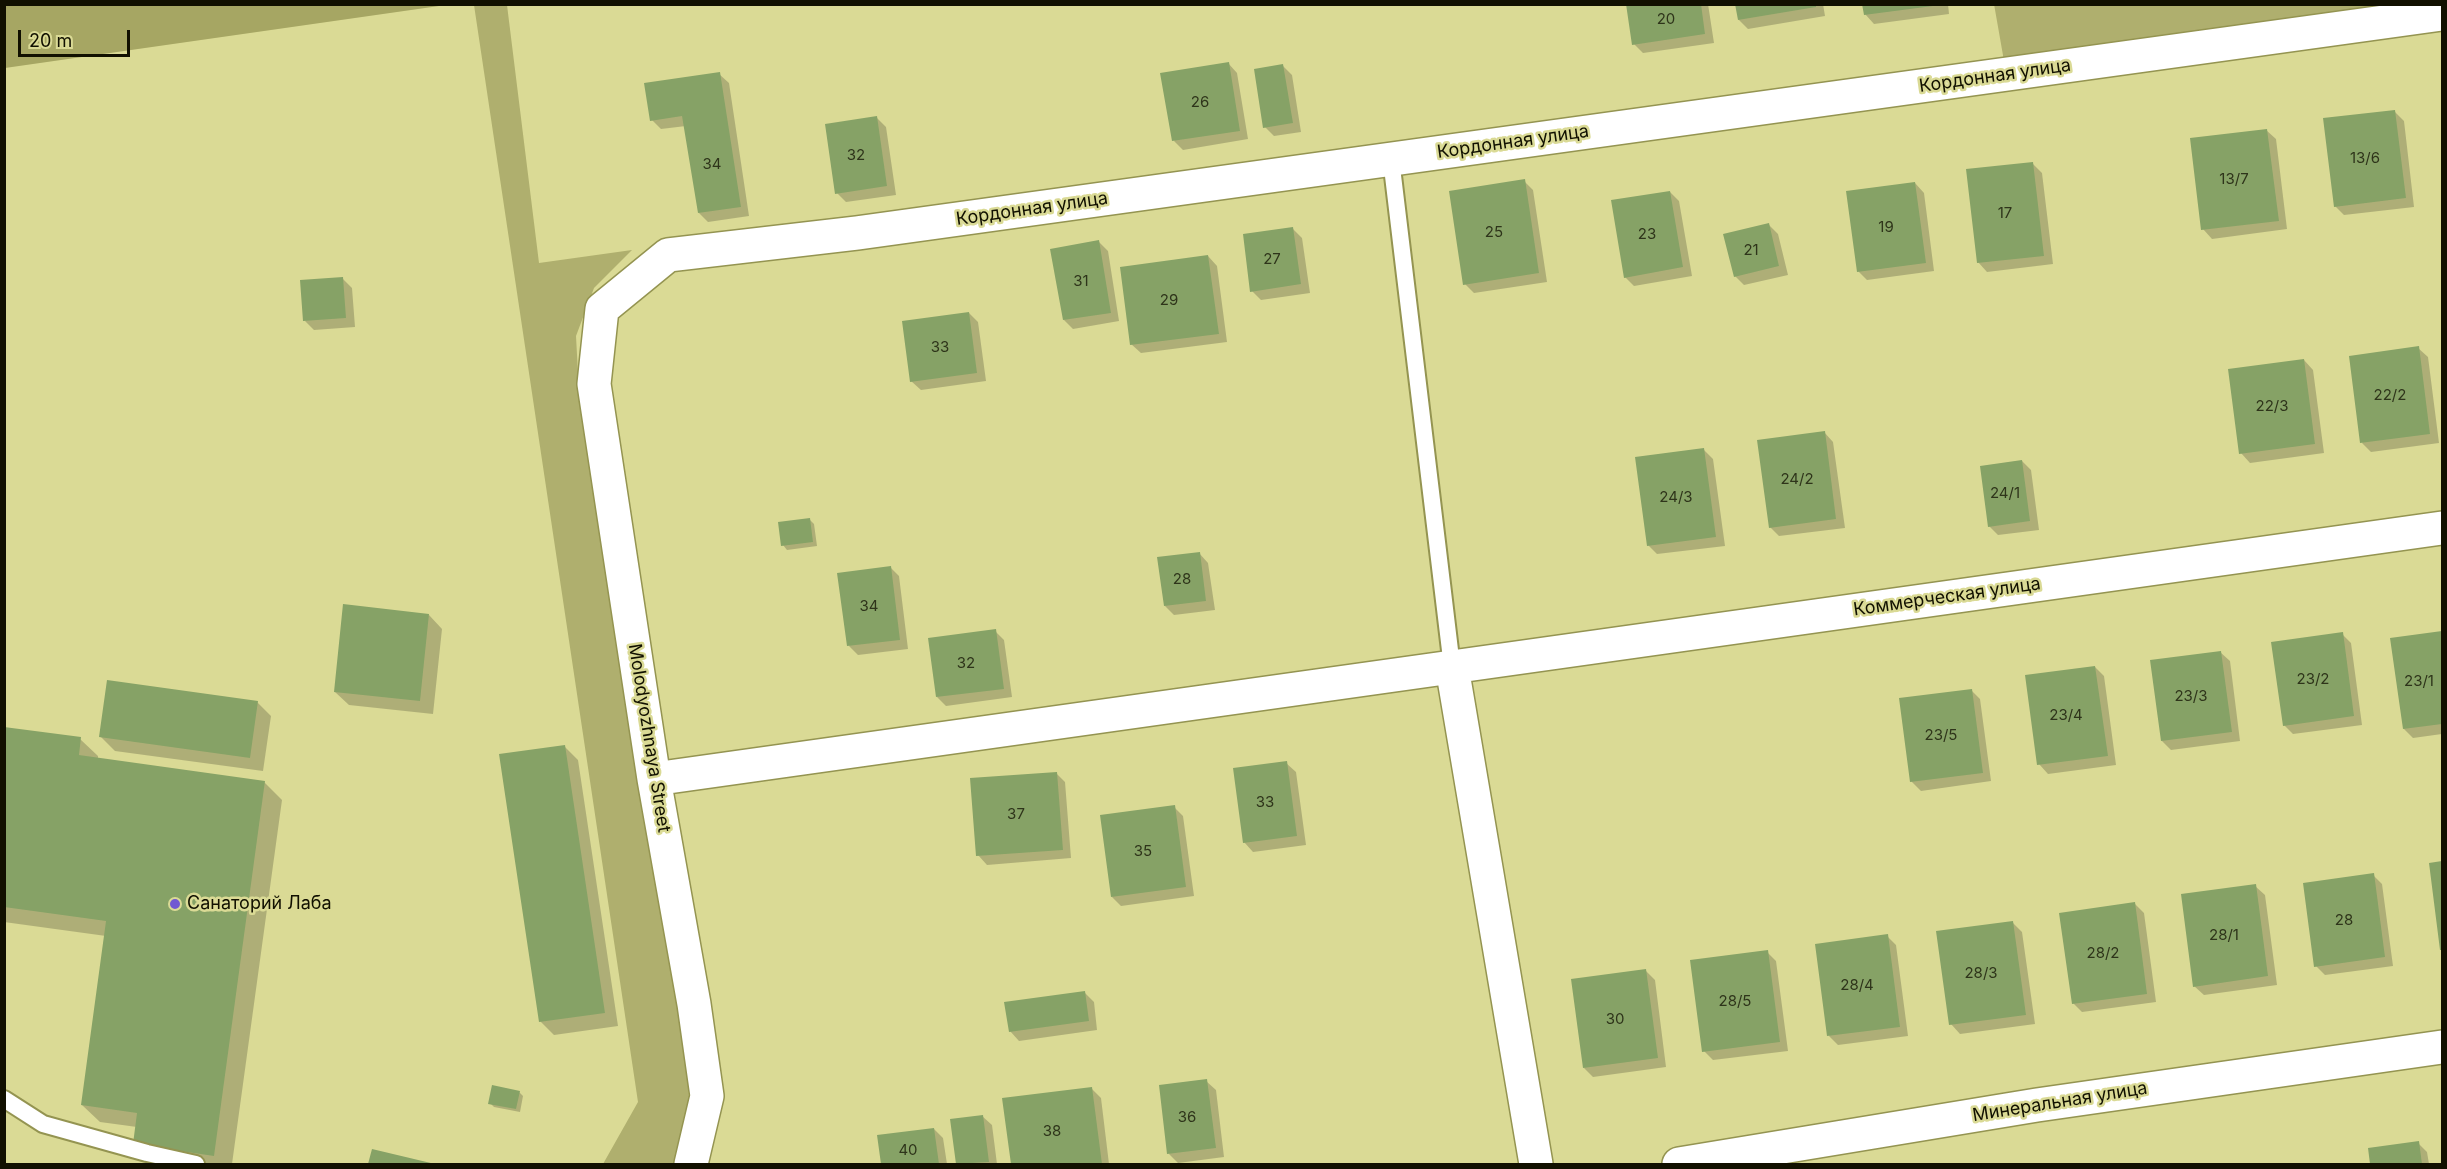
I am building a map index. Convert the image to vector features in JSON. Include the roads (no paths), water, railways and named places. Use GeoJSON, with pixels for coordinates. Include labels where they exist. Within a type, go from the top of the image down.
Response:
{"type":"FeatureCollection","features":[{"type":"Feature","properties":{"kind":"street","name":"Кордонная улица"},"geometry":{"type":"LineString","coordinates":[[602,309],[668,255],[857,233],[2442,14]]}},
{"type":"Feature","properties":{"kind":"street","name":"Molodyozhnaya Street"},"geometry":{"type":"LineString","coordinates":[[602,309],[594,384],[654,779],[694,1004],[707,1096],[691,1164]]}},
{"type":"Feature","properties":{"kind":"street","name":"Коммерческая улица"},"geometry":{"type":"LineString","coordinates":[[654,779],[2442,528]]}},
{"type":"Feature","properties":{"kind":"street"},"geometry":{"type":"LineString","coordinates":[[1452,667],[1536,1164]]}},
{"type":"Feature","properties":{"kind":"street","name":"Минеральная улица"},"geometry":{"type":"LineString","coordinates":[[1679,1164],[2037,1105],[2442,1047]]}},
{"type":"Feature","properties":{"kind":"lane"},"geometry":{"type":"LineString","coordinates":[[1391,159],[1452,667]]}},
{"type":"Feature","properties":{"kind":"lane"},"geometry":{"type":"LineString","coordinates":[[4,1099],[43,1124],[147,1154],[196,1164]]}},
{"type":"Feature","properties":{"kind":"place","name":"Санаторий Лаба"},"geometry":{"type":"Point","coordinates":[175,904]}}]}
